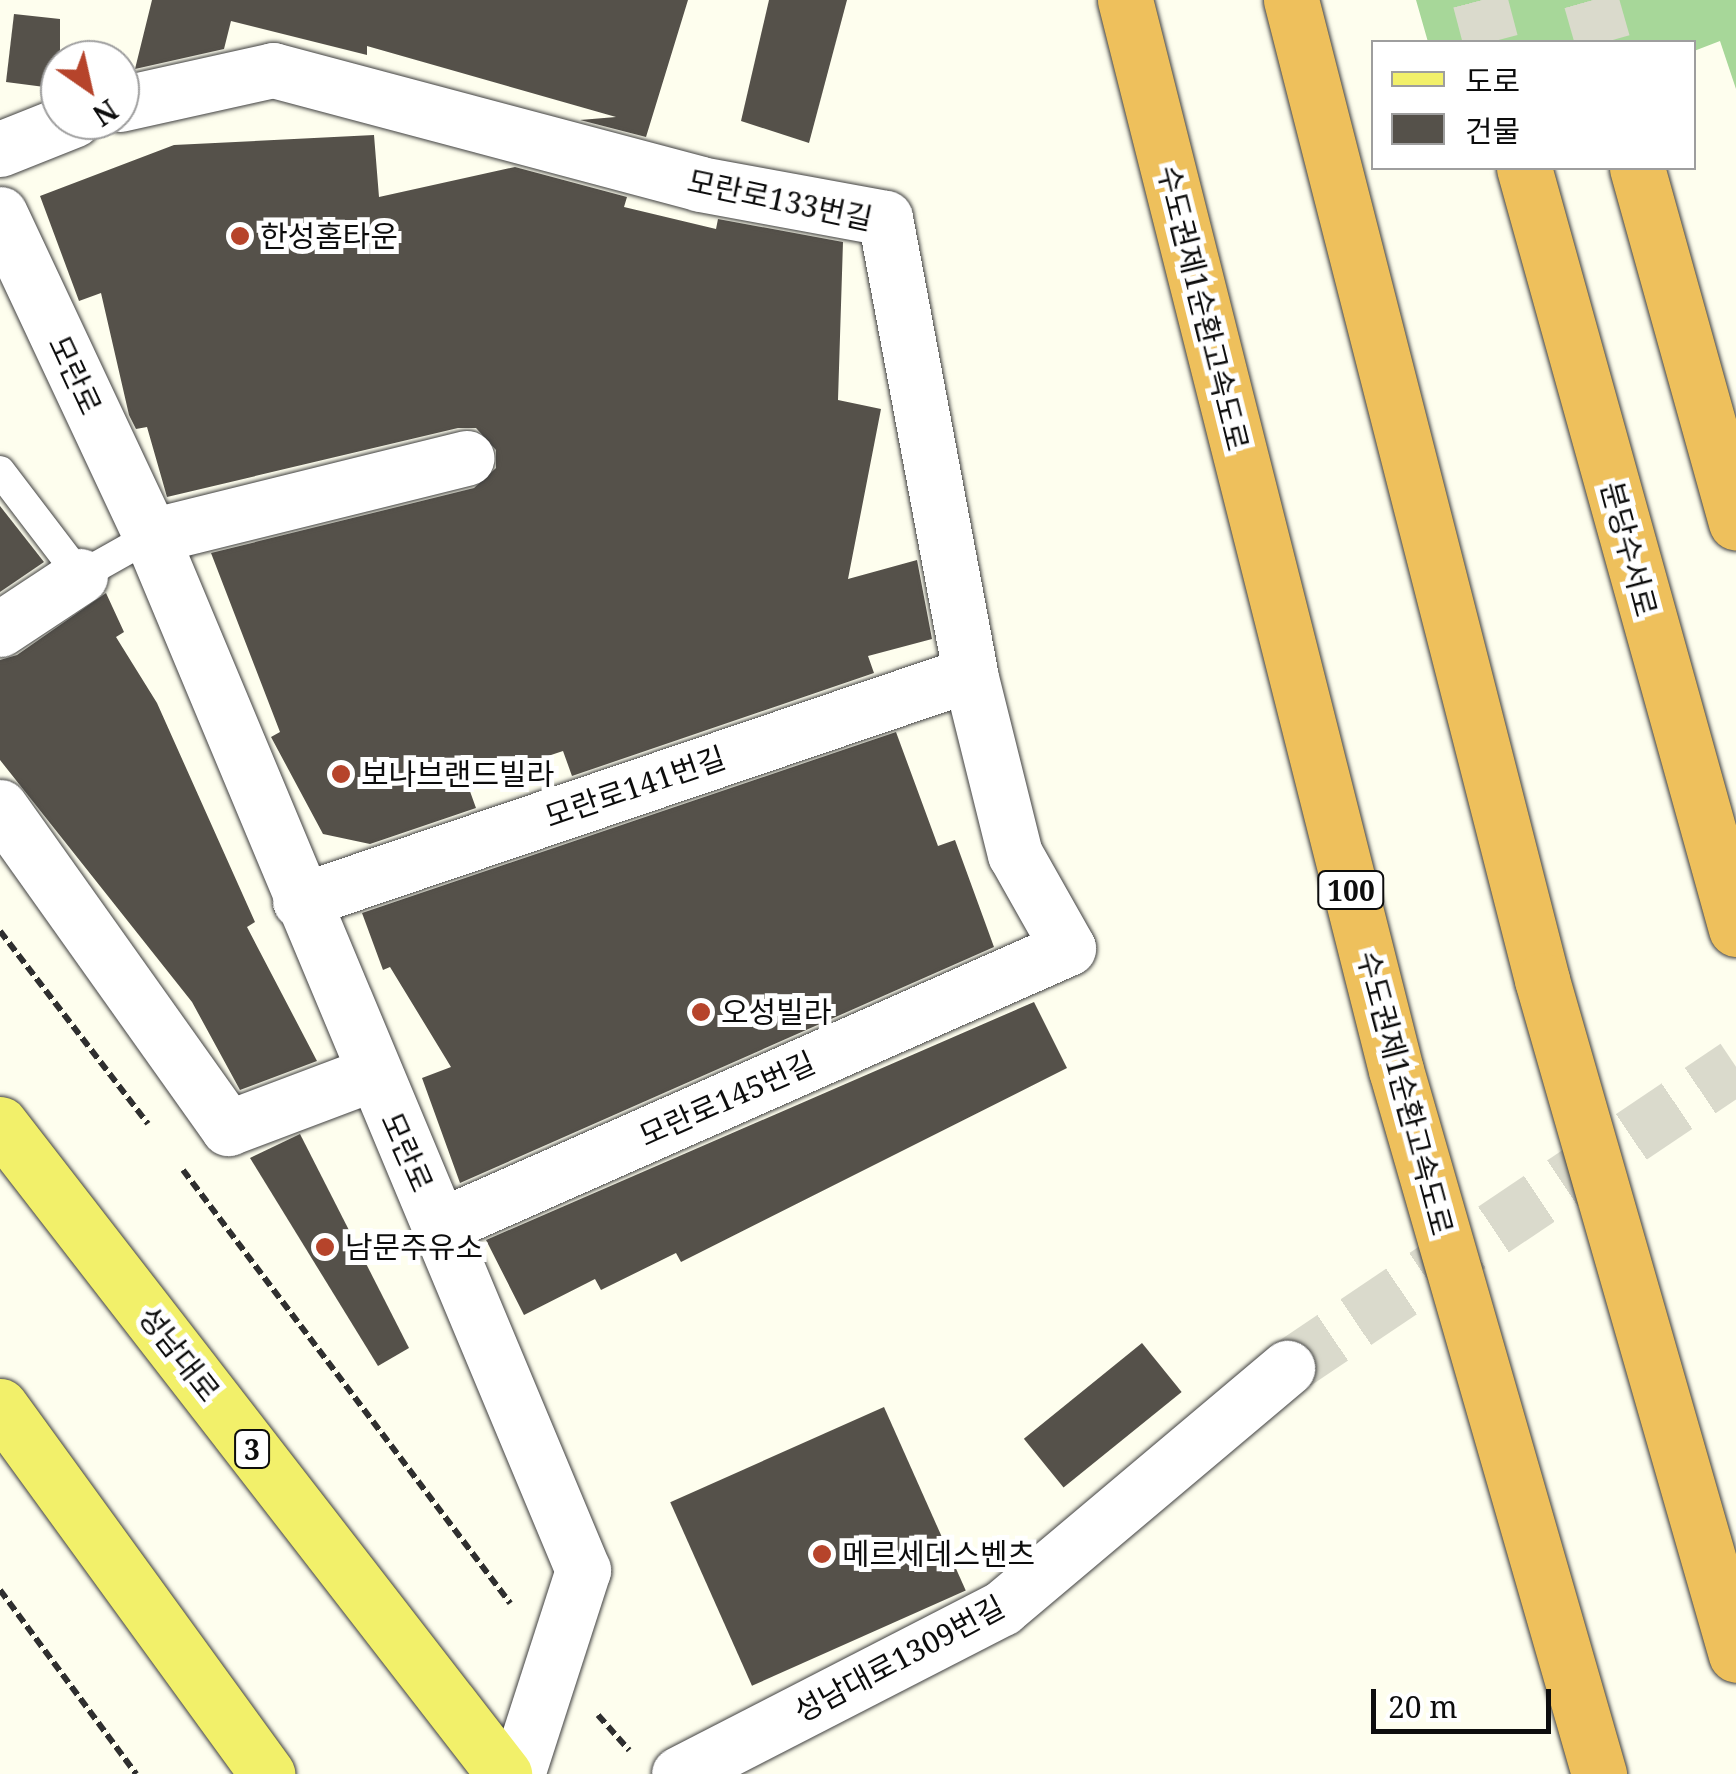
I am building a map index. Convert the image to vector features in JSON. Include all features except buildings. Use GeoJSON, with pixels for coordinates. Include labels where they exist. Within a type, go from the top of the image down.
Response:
{"type":"FeatureCollection","features":[{"type":"Feature","properties":{"kind":"highway","name":"수도권제1순환고속도로"},"geometry":{"type":"LineString","coordinates":[[1125,0],[1396,1070],[1599,1774]]}},
{"type":"Feature","properties":{"kind":"highway"},"geometry":{"type":"LineString","coordinates":[[1290,0],[1542,980],[1736,1655]]}},
{"type":"Feature","properties":{"kind":"highway","name":"분당수서로"},"geometry":{"type":"LineString","coordinates":[[1525,170],[1736,929]]}},
{"type":"Feature","properties":{"kind":"highway"},"geometry":{"type":"LineString","coordinates":[[1638,170],[1736,522]]}},
{"type":"Feature","properties":{"kind":"main road","name":"성남대로"},"geometry":{"type":"LineString","coordinates":[[0,1124],[504,1774]]}},
{"type":"Feature","properties":{"kind":"main road"},"geometry":{"type":"LineString","coordinates":[[0,1406],[268,1774]]}},
{"type":"Feature","properties":{"kind":"street","name":"모란로133번길"},"geometry":{"type":"LineString","coordinates":[[140,100],[273,70],[700,184],[885,218],[970,674],[1015,854],[1068,948]]}},
{"type":"Feature","properties":{"kind":"street"},"geometry":{"type":"LineString","coordinates":[[0,149],[40,133]]}},
{"type":"Feature","properties":{"kind":"street","name":"모란로"},"geometry":{"type":"LineString","coordinates":[[0,214],[150,536],[582,1570],[517,1774]]}},
{"type":"Feature","properties":{"kind":"street"},"geometry":{"type":"LineString","coordinates":[[150,536],[466,458]]}},
{"type":"Feature","properties":{"kind":"street"},"geometry":{"type":"LineString","coordinates":[[0,629],[80,576]]}},
{"type":"Feature","properties":{"kind":"street","name":"모란로141번길"},"geometry":{"type":"LineString","coordinates":[[300,900],[970,674]]}},
{"type":"Feature","properties":{"kind":"street"},"geometry":{"type":"LineString","coordinates":[[0,807],[228,1128],[372,1074]]}},
{"type":"Feature","properties":{"kind":"street","name":"모란로145번길"},"geometry":{"type":"LineString","coordinates":[[440,1226],[1068,948]]}},
{"type":"Feature","properties":{"kind":"street","name":"성남대로1309번길"},"geometry":{"type":"LineString","coordinates":[[658,1767],[1002,1608],[1288,1368]]}},
{"type":"Feature","properties":{"kind":"lane"},"geometry":{"type":"LineString","coordinates":[[0,471],[80,576],[150,536]]}},
{"type":"Feature","properties":{"kind":"path"},"geometry":{"type":"LineString","coordinates":[[0,932],[156,1135]]}},
{"type":"Feature","properties":{"kind":"path"},"geometry":{"type":"LineString","coordinates":[[180,1166],[552,1662],[658,1767]]}},
{"type":"Feature","properties":{"kind":"path"},"geometry":{"type":"LineString","coordinates":[[0,1590],[136,1774]]}},
{"type":"Feature","properties":{"kind":"green space"},"geometry":{"type":"Polygon","coordinates":[[[1416,0],[1736,0],[1736,89],[1720,41],[1696,50],[1696,40],[1427,40],[1416,0]]]}},
{"type":"Feature","properties":{"kind":"tunnel"},"geometry":{"type":"LineString","coordinates":[[1480,0],[1490,40]]}},
{"type":"Feature","properties":{"kind":"tunnel"},"geometry":{"type":"LineString","coordinates":[[1591,0],[1602,40]]}},
{"type":"Feature","properties":{"kind":"tunnel"},"geometry":{"type":"LineString","coordinates":[[1287,1368],[1736,1066]]}},
{"type":"Feature","properties":{"kind":"place","name":"한성홈타운"},"geometry":{"type":"Point","coordinates":[240,236]}},
{"type":"Feature","properties":{"kind":"place","name":"보나브랜드빌라"},"geometry":{"type":"Point","coordinates":[341,774]}},
{"type":"Feature","properties":{"kind":"place","name":"오성빌라"},"geometry":{"type":"Point","coordinates":[701,1012]}},
{"type":"Feature","properties":{"kind":"place","name":"남문주유소"},"geometry":{"type":"Point","coordinates":[325,1247]}},
{"type":"Feature","properties":{"kind":"place","name":"메르세데스벤츠"},"geometry":{"type":"Point","coordinates":[822,1554]}}]}
